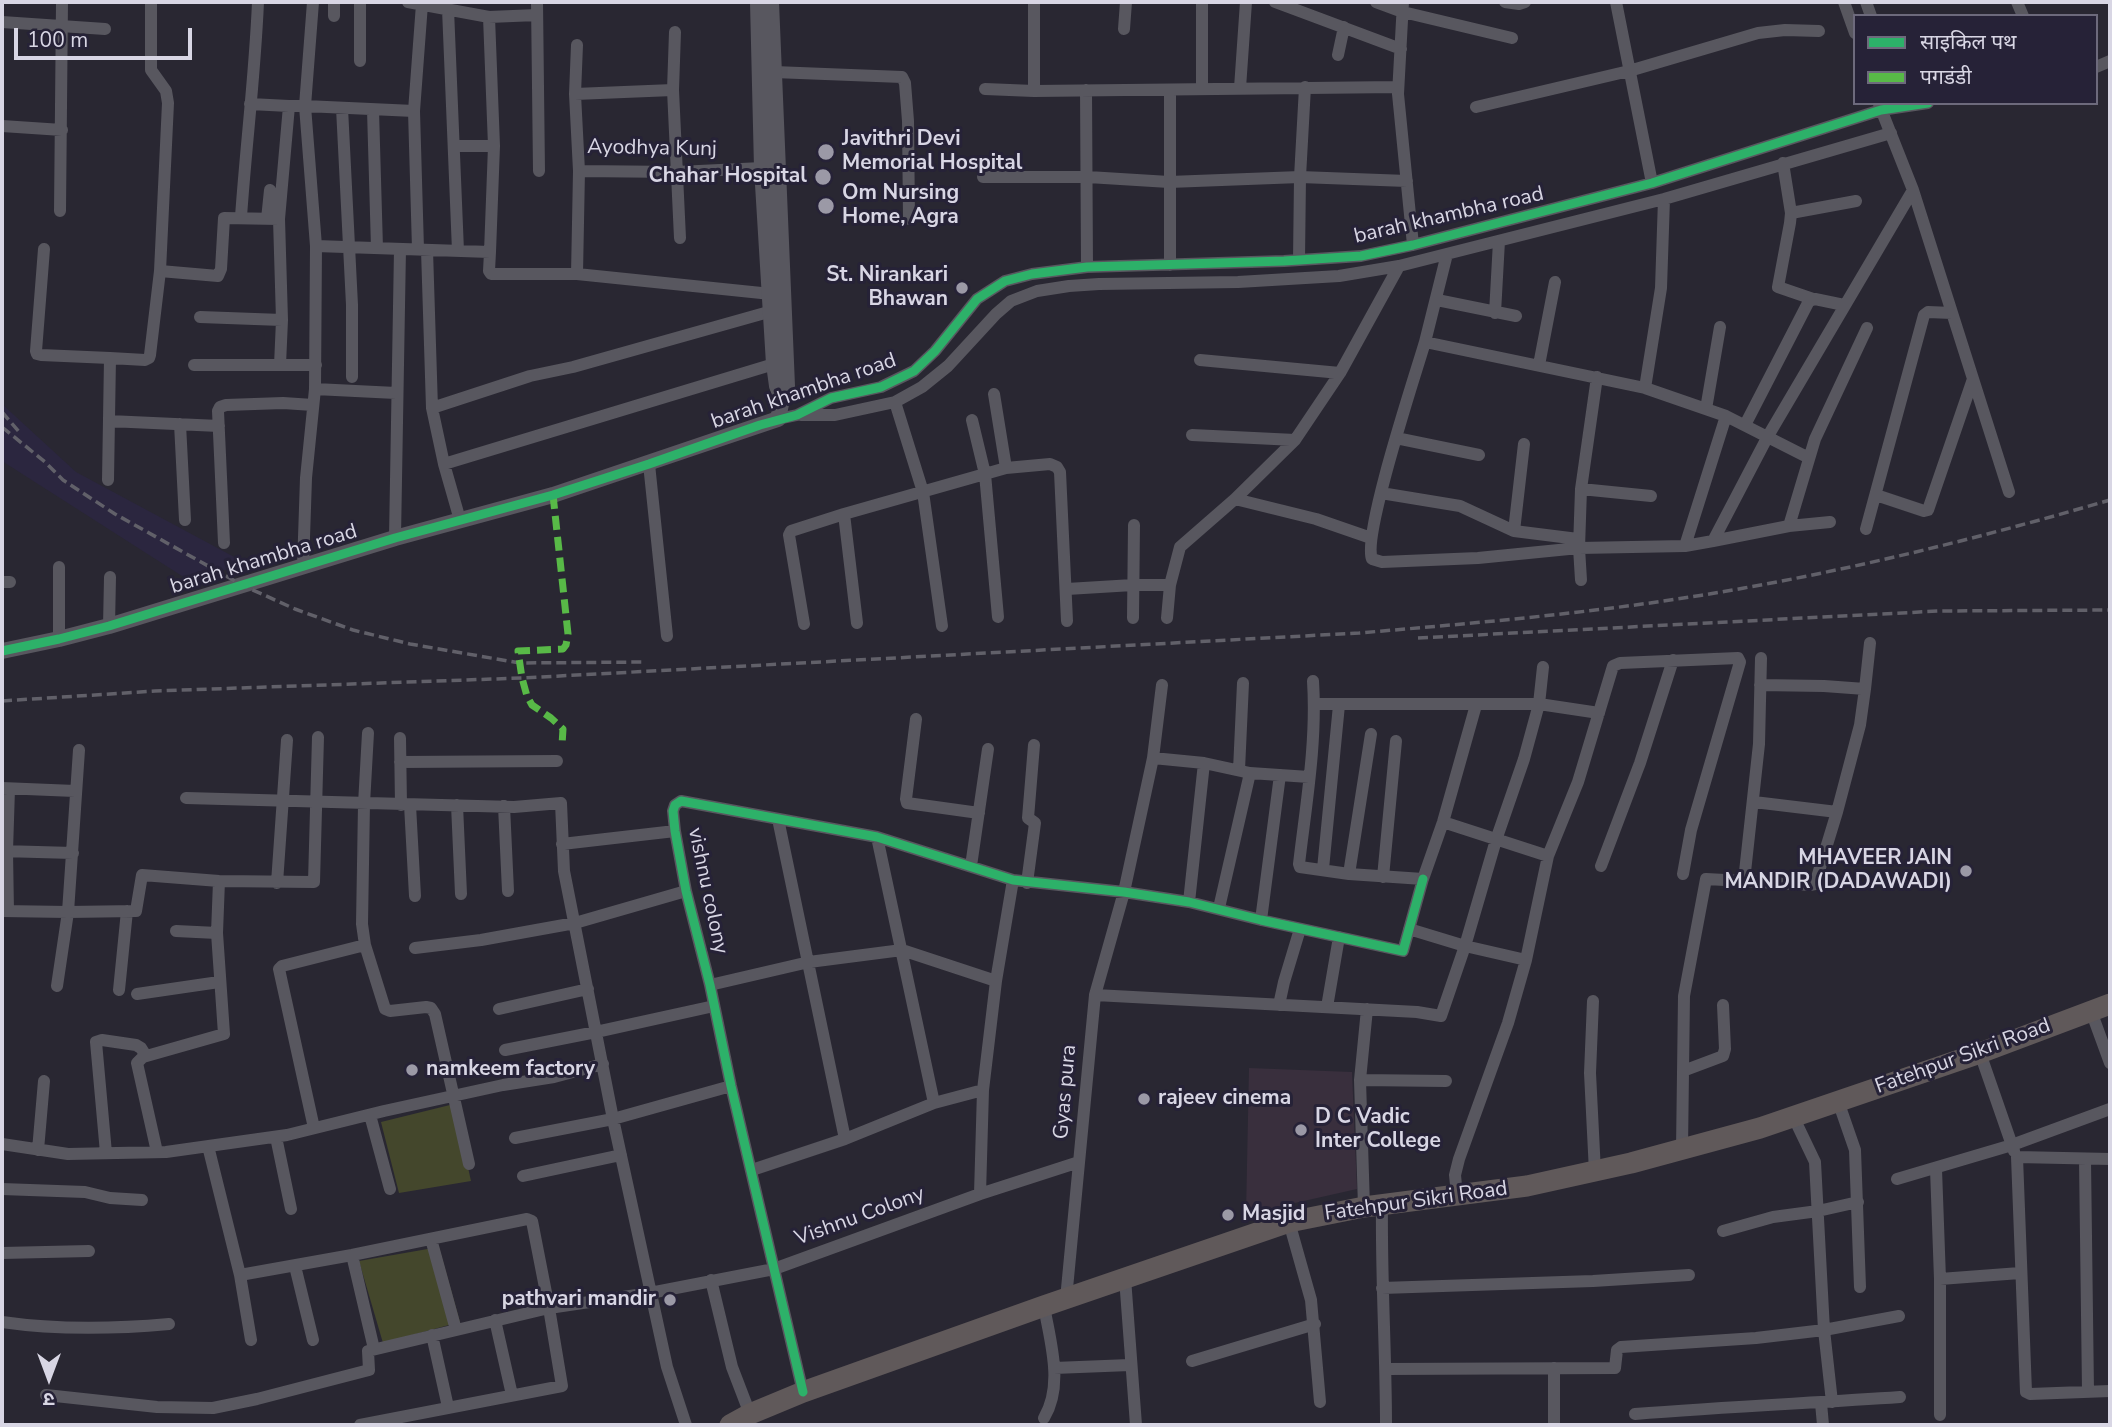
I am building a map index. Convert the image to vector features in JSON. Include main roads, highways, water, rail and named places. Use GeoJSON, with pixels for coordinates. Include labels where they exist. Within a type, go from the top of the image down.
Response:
{"type":"FeatureCollection","features":[{"type":"Feature","properties":{"kind":"main road","name":"Fatehpur Sikri Road"},"geometry":{"type":"LineString","coordinates":[[730,1425],[803,1392],[1289,1222],[1373,1206],[1527,1186],[1595,1172],[1682,1149],[1760,1128],[1980,1053],[2101,1007]]}},
{"type":"Feature","properties":{"kind":"railway"},"geometry":{"type":"LineString","coordinates":[[2,412],[20,433]]}},
{"type":"Feature","properties":{"kind":"railway"},"geometry":{"type":"LineString","coordinates":[[2,427],[63,480],[115,514],[244,586],[295,609],[353,630],[410,644],[520,663],[645,662]]}},
{"type":"Feature","properties":{"kind":"railway"},"geometry":{"type":"LineString","coordinates":[[2,701],[155,691],[522,678],[1359,633],[1504,620],[1696,596],[1837,570],[1928,549],[2110,500]]}},
{"type":"Feature","properties":{"kind":"railway"},"geometry":{"type":"LineString","coordinates":[[1418,638],[1939,611],[2110,610]]}},
{"type":"Feature","properties":{"kind":"place","name":"Javithri Devi Memorial Hospital"},"geometry":{"type":"Point","coordinates":[826,152]}},
{"type":"Feature","properties":{"kind":"place","name":"Chahar Hospital"},"geometry":{"type":"Point","coordinates":[823,177]}},
{"type":"Feature","properties":{"kind":"place","name":"Om Nursing Home, Agra"},"geometry":{"type":"Point","coordinates":[826,206]}},
{"type":"Feature","properties":{"kind":"place","name":"St. Nirankari Bhawan"},"geometry":{"type":"Point","coordinates":[962,288]}},
{"type":"Feature","properties":{"kind":"place","name":"MHAVEER JAIN MANDIR (DADAWADI)"},"geometry":{"type":"Point","coordinates":[1966,871]}},
{"type":"Feature","properties":{"kind":"place","name":"namkeem factory"},"geometry":{"type":"Point","coordinates":[412,1070]}},
{"type":"Feature","properties":{"kind":"place","name":"rajeev cinema"},"geometry":{"type":"Point","coordinates":[1144,1099]}},
{"type":"Feature","properties":{"kind":"place","name":"D C Vadic Inter College"},"geometry":{"type":"Point","coordinates":[1301,1130]}},
{"type":"Feature","properties":{"kind":"place","name":"Masjid"},"geometry":{"type":"Point","coordinates":[1228,1215]}},
{"type":"Feature","properties":{"kind":"place","name":"pathvari mandir"},"geometry":{"type":"Point","coordinates":[670,1300]}}]}
